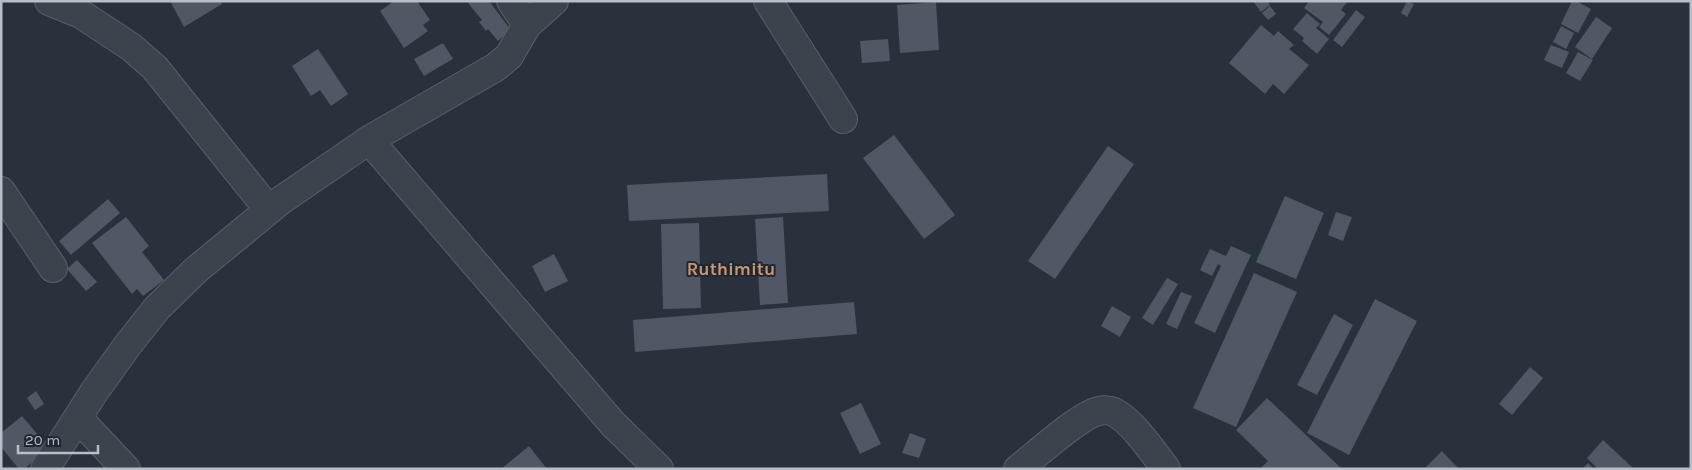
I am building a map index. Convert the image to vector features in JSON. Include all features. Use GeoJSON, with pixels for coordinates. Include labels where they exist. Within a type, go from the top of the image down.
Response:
{"type":"FeatureCollection","features":[{"type":"Feature","properties":{"kind":"street"},"geometry":{"type":"LineString","coordinates":[[49,1],[81,14],[131,47],[155,68],[269,210]]}},
{"type":"Feature","properties":{"kind":"street"},"geometry":{"type":"LineString","coordinates":[[511,1],[527,25]]}},
{"type":"Feature","properties":{"kind":"street"},"geometry":{"type":"LineString","coordinates":[[768,1],[842,119]]}},
{"type":"Feature","properties":{"kind":"street"},"geometry":{"type":"LineString","coordinates":[[45,469],[94,392],[156,308],[196,270],[269,210],[369,140],[496,68],[509,56],[527,25],[551,2]]}},
{"type":"Feature","properties":{"kind":"street"},"geometry":{"type":"LineString","coordinates":[[369,140],[613,424],[660,469]]}},
{"type":"Feature","properties":{"kind":"street"},"geometry":{"type":"LineString","coordinates":[[1,192],[53,268]]}},
{"type":"Feature","properties":{"kind":"street"},"geometry":{"type":"LineString","coordinates":[[1018,469],[1076,423],[1098,410],[1112,411],[1122,418],[1144,440],[1166,469]]}},
{"type":"Feature","properties":{"kind":"street"},"geometry":{"type":"LineString","coordinates":[[78,418],[126,469]]}},
{"type":"Feature","properties":{"kind":"building"},"geometry":{"type":"Polygon","coordinates":[[[170,1],[220,1],[222,4],[184,27],[170,1]]]}},
{"type":"Feature","properties":{"kind":"building"},"geometry":{"type":"Polygon","coordinates":[[[394,1],[417,1],[430,20],[423,25],[428,31],[404,48],[380,11],[394,1]]]}},
{"type":"Feature","properties":{"kind":"building"},"geometry":{"type":"Polygon","coordinates":[[[471,1],[489,1],[511,30],[498,41],[479,22],[482,20],[468,3],[471,1]]]}},
{"type":"Feature","properties":{"kind":"building"},"geometry":{"type":"Polygon","coordinates":[[[1253,1],[1267,1],[1270,5],[1261,12],[1253,1]]]}},
{"type":"Feature","properties":{"kind":"building"},"geometry":{"type":"Polygon","coordinates":[[[1309,1],[1348,1],[1341,10],[1346,14],[1329,35],[1319,27],[1323,22],[1304,8],[1309,1]]]}},
{"type":"Feature","properties":{"kind":"building"},"geometry":{"type":"Polygon","coordinates":[[[1407,1],[1414,4],[1407,17],[1401,13],[1407,1]]]}},
{"type":"Feature","properties":{"kind":"building"},"geometry":{"type":"Polygon","coordinates":[[[1572,1],[1576,1],[1591,9],[1578,33],[1561,24],[1572,1]]]}},
{"type":"Feature","properties":{"kind":"building"},"geometry":{"type":"Polygon","coordinates":[[[936,2],[939,50],[900,53],[897,5],[936,2]]]}},
{"type":"Feature","properties":{"kind":"building"},"geometry":{"type":"Polygon","coordinates":[[[1270,6],[1276,14],[1268,20],[1262,13],[1270,6]]]}},
{"type":"Feature","properties":{"kind":"building"},"geometry":{"type":"Polygon","coordinates":[[[1356,10],[1365,17],[1342,47],[1333,40],[1356,10]]]}},
{"type":"Feature","properties":{"kind":"building"},"geometry":{"type":"Polygon","coordinates":[[[1307,13],[1320,24],[1316,28],[1329,39],[1317,54],[1302,41],[1304,38],[1293,29],[1307,13]]]}},
{"type":"Feature","properties":{"kind":"building"},"geometry":{"type":"Polygon","coordinates":[[[1596,17],[1612,28],[1592,59],[1575,47],[1596,17]]]}},
{"type":"Feature","properties":{"kind":"building"},"geometry":{"type":"Polygon","coordinates":[[[1261,25],[1274,36],[1278,31],[1294,45],[1289,49],[1309,65],[1284,94],[1273,84],[1265,94],[1229,63],[1261,25]]]}},
{"type":"Feature","properties":{"kind":"building"},"geometry":{"type":"Polygon","coordinates":[[[1561,26],[1574,33],[1566,49],[1553,42],[1561,26]]]}},
{"type":"Feature","properties":{"kind":"building"},"geometry":{"type":"Polygon","coordinates":[[[888,39],[890,61],[862,63],[860,41],[888,39]]]}},
{"type":"Feature","properties":{"kind":"building"},"geometry":{"type":"Polygon","coordinates":[[[443,43],[453,59],[424,76],[414,59],[443,43]]]}},
{"type":"Feature","properties":{"kind":"building"},"geometry":{"type":"Polygon","coordinates":[[[1551,45],[1569,52],[1562,68],[1544,60],[1551,45]]]}},
{"type":"Feature","properties":{"kind":"building"},"geometry":{"type":"Polygon","coordinates":[[[318,49],[348,94],[331,106],[320,90],[311,96],[292,66],[318,49]]]}},
{"type":"Feature","properties":{"kind":"building"},"geometry":{"type":"Polygon","coordinates":[[[1578,52],[1593,60],[1580,81],[1566,73],[1578,52]]]}},
{"type":"Feature","properties":{"kind":"building"},"geometry":{"type":"Polygon","coordinates":[[[894,135],[955,215],[924,239],[863,158],[894,135]]]}},
{"type":"Feature","properties":{"kind":"building"},"geometry":{"type":"Polygon","coordinates":[[[1108,146],[1134,164],[1055,279],[1028,261],[1108,146]]]}},
{"type":"Feature","properties":{"kind":"building"},"geometry":{"type":"Polygon","coordinates":[[[827,174],[829,211],[629,221],[627,185],[827,174]]]}},
{"type":"Feature","properties":{"kind":"building"},"geometry":{"type":"Polygon","coordinates":[[[1285,196],[1324,213],[1296,279],[1256,262],[1285,196]]]}},
{"type":"Feature","properties":{"kind":"building"},"geometry":{"type":"Polygon","coordinates":[[[108,199],[120,213],[71,255],[59,241],[108,199]]]}},
{"type":"Feature","properties":{"kind":"building"},"geometry":{"type":"Polygon","coordinates":[[[1336,212],[1352,217],[1343,241],[1328,235],[1336,212]]]}},
{"type":"Feature","properties":{"kind":"building"},"geometry":{"type":"Polygon","coordinates":[[[126,217],[149,246],[142,252],[164,280],[143,296],[137,289],[132,294],[92,243],[126,217]]]}},
{"type":"Feature","properties":{"kind":"building"},"geometry":{"type":"Polygon","coordinates":[[[783,217],[788,303],[760,305],[755,219],[783,217]]]}},
{"type":"Feature","properties":{"kind":"building"},"geometry":{"type":"Polygon","coordinates":[[[699,223],[701,308],[663,309],[661,224],[699,223]]]}},
{"type":"Feature","properties":{"kind":"building"},"geometry":{"type":"Polygon","coordinates":[[[1231,246],[1251,255],[1215,333],[1194,323],[1221,266],[1218,264],[1212,276],[1200,270],[1210,249],[1226,256],[1231,246]]]}},
{"type":"Feature","properties":{"kind":"building"},"geometry":{"type":"Polygon","coordinates":[[[554,254],[568,281],[545,292],[532,266],[554,254]]]}},
{"type":"Feature","properties":{"kind":"building"},"geometry":{"type":"Polygon","coordinates":[[[77,260],[97,282],[86,291],[67,269],[77,260]]]}},
{"type":"Feature","properties":{"kind":"building"},"geometry":{"type":"Polygon","coordinates":[[[1254,273],[1297,292],[1236,427],[1193,408],[1254,273]]]}},
{"type":"Feature","properties":{"kind":"building"},"geometry":{"type":"Polygon","coordinates":[[[1167,278],[1178,284],[1153,325],[1142,318],[1167,278]]]}},
{"type":"Feature","properties":{"kind":"building"},"geometry":{"type":"Polygon","coordinates":[[[1181,292],[1192,296],[1177,329],[1166,324],[1181,292]]]}},
{"type":"Feature","properties":{"kind":"building"},"geometry":{"type":"Polygon","coordinates":[[[1375,299],[1417,321],[1349,455],[1307,433],[1375,299]]]}},
{"type":"Feature","properties":{"kind":"building"},"geometry":{"type":"Polygon","coordinates":[[[854,302],[857,334],[635,352],[633,320],[854,302]]]}},
{"type":"Feature","properties":{"kind":"building"},"geometry":{"type":"Polygon","coordinates":[[[1112,306],[1131,317],[1120,337],[1101,326],[1112,306]]]}},
{"type":"Feature","properties":{"kind":"building"},"geometry":{"type":"Polygon","coordinates":[[[1334,314],[1353,325],[1317,395],[1297,385],[1334,314]]]}},
{"type":"Feature","properties":{"kind":"building"},"geometry":{"type":"Polygon","coordinates":[[[1530,367],[1543,378],[1512,415],[1499,404],[1530,367]]]}},
{"type":"Feature","properties":{"kind":"building"},"geometry":{"type":"Polygon","coordinates":[[[36,391],[44,404],[35,410],[27,398],[36,391]]]}},
{"type":"Feature","properties":{"kind":"building"},"geometry":{"type":"Polygon","coordinates":[[[1267,398],[1342,469],[1260,469],[1268,461],[1236,430],[1267,398]]]}},
{"type":"Feature","properties":{"kind":"building"},"geometry":{"type":"Polygon","coordinates":[[[861,403],[881,444],[860,454],[840,413],[861,403]]]}},
{"type":"Feature","properties":{"kind":"building"},"geometry":{"type":"Polygon","coordinates":[[[22,416],[49,448],[24,469],[19,469],[1,447],[1,433],[22,416]]]}},
{"type":"Feature","properties":{"kind":"building"},"geometry":{"type":"Polygon","coordinates":[[[910,433],[926,439],[919,458],[902,453],[910,433]]]}},
{"type":"Feature","properties":{"kind":"building"},"geometry":{"type":"Polygon","coordinates":[[[1603,440],[1634,469],[1598,469],[1587,458],[1603,440]]]}},
{"type":"Feature","properties":{"kind":"building"},"geometry":{"type":"Polygon","coordinates":[[[529,446],[547,469],[501,469],[529,446]]]}},
{"type":"Feature","properties":{"kind":"building"},"geometry":{"type":"Polygon","coordinates":[[[1442,451],[1459,469],[1424,469],[1442,451]]]}},
{"type":"Feature","properties":{"kind":"building"},"geometry":{"type":"Polygon","coordinates":[[[1588,463],[1594,469],[1582,469],[1588,463]]]}},
{"type":"Feature","properties":{"kind":"district","name":"Ruthimitu"},"geometry":{"type":"Point","coordinates":[731,269]}}]}
